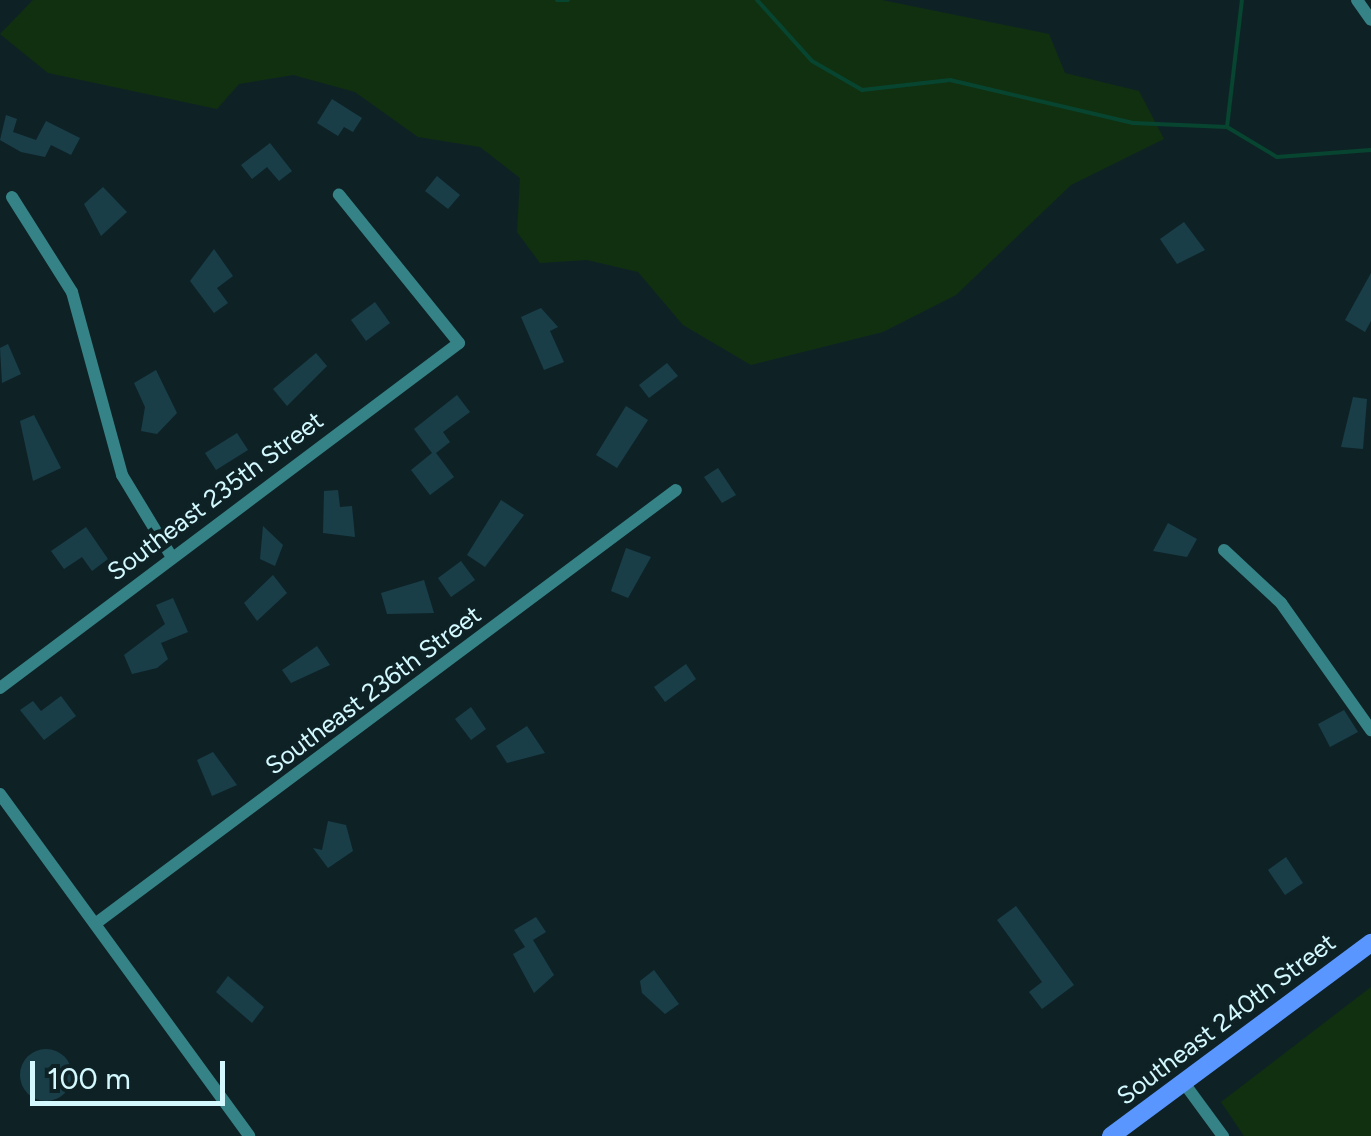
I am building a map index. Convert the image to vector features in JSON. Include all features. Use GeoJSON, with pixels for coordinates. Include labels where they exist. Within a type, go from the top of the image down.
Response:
{"type":"FeatureCollection","features":[{"type":"Feature","properties":{"kind":"main road","name":"Southeast 240th Street"},"geometry":{"type":"LineString","coordinates":[[1111,1136],[1371,943]]}},
{"type":"Feature","properties":{"kind":"street"},"geometry":{"type":"LineString","coordinates":[[1357,0],[1371,20]]}},
{"type":"Feature","properties":{"kind":"street","name":"Southeast 235th Street"},"geometry":{"type":"LineString","coordinates":[[0,688],[170,556],[459,343],[339,196]]}},
{"type":"Feature","properties":{"kind":"street"},"geometry":{"type":"LineString","coordinates":[[12,198],[72,292],[122,475],[170,556]]}},
{"type":"Feature","properties":{"kind":"street","name":"Southeast 236th Street"},"geometry":{"type":"LineString","coordinates":[[95,924],[676,490]]}},
{"type":"Feature","properties":{"kind":"street"},"geometry":{"type":"LineString","coordinates":[[1224,550],[1281,603],[1371,730]]}},
{"type":"Feature","properties":{"kind":"street"},"geometry":{"type":"LineString","coordinates":[[0,794],[249,1136]]}},
{"type":"Feature","properties":{"kind":"street"},"geometry":{"type":"LineString","coordinates":[[1184,1083],[1223,1136]]}},
{"type":"Feature","properties":{"kind":"green space"},"geometry":{"type":"Polygon","coordinates":[[[33,0],[882,0],[1049,34],[1065,73],[1139,91],[1164,139],[1071,185],[956,295],[883,332],[751,365],[683,325],[638,272],[587,260],[540,263],[517,232],[520,178],[480,147],[418,137],[355,92],[293,75],[239,84],[217,109],[48,73],[0,34],[33,0]]]}},
{"type":"Feature","properties":{"kind":"green space"},"geometry":{"type":"Polygon","coordinates":[[[1371,987],[1371,1136],[1244,1136],[1221,1102],[1371,987]]]}},
{"type":"Feature","properties":{"kind":"building"},"geometry":{"type":"Polygon","coordinates":[[[332,99],[362,118],[353,132],[344,127],[338,136],[317,123],[332,99]]]}},
{"type":"Feature","properties":{"kind":"building"},"geometry":{"type":"Polygon","coordinates":[[[6,115],[17,119],[13,132],[36,140],[46,121],[80,138],[71,155],[51,145],[45,157],[21,152],[0,140],[6,115]]]}},
{"type":"Feature","properties":{"kind":"building"},"geometry":{"type":"Polygon","coordinates":[[[270,143],[292,171],[279,181],[267,167],[252,179],[241,165],[270,143]]]}},
{"type":"Feature","properties":{"kind":"building"},"geometry":{"type":"Polygon","coordinates":[[[437,176],[460,195],[448,209],[425,191],[437,176]]]}},
{"type":"Feature","properties":{"kind":"building"},"geometry":{"type":"Polygon","coordinates":[[[103,187],[127,212],[101,236],[84,204],[103,187]]]}},
{"type":"Feature","properties":{"kind":"building"},"geometry":{"type":"Polygon","coordinates":[[[1184,222],[1205,250],[1177,264],[1160,239],[1184,222]]]}},
{"type":"Feature","properties":{"kind":"building"},"geometry":{"type":"Polygon","coordinates":[[[214,249],[233,276],[217,288],[228,303],[214,313],[190,281],[214,249]]]}},
{"type":"Feature","properties":{"kind":"building"},"geometry":{"type":"Polygon","coordinates":[[[1371,273],[1371,321],[1365,332],[1345,320],[1371,273]]]}},
{"type":"Feature","properties":{"kind":"building"},"geometry":{"type":"Polygon","coordinates":[[[375,302],[390,323],[366,341],[351,320],[375,302]]]}},
{"type":"Feature","properties":{"kind":"building"},"geometry":{"type":"Polygon","coordinates":[[[541,308],[558,327],[550,331],[564,362],[544,370],[521,317],[541,308]]]}},
{"type":"Feature","properties":{"kind":"building"},"geometry":{"type":"Polygon","coordinates":[[[8,344],[21,374],[2,383],[0,348],[8,344]]]}},
{"type":"Feature","properties":{"kind":"building"},"geometry":{"type":"Polygon","coordinates":[[[316,353],[327,366],[287,406],[273,389],[316,353]]]}},
{"type":"Feature","properties":{"kind":"building"},"geometry":{"type":"Polygon","coordinates":[[[667,363],[678,376],[649,398],[639,385],[667,363]]]}},
{"type":"Feature","properties":{"kind":"building"},"geometry":{"type":"Polygon","coordinates":[[[156,370],[177,413],[157,434],[141,431],[145,407],[134,383],[156,370]]]}},
{"type":"Feature","properties":{"kind":"building"},"geometry":{"type":"Polygon","coordinates":[[[457,395],[470,412],[443,432],[450,442],[436,453],[454,477],[430,495],[411,470],[432,453],[414,429],[457,395]]]}},
{"type":"Feature","properties":{"kind":"building"},"geometry":{"type":"Polygon","coordinates":[[[1353,397],[1367,399],[1363,449],[1341,447],[1353,397]]]}},
{"type":"Feature","properties":{"kind":"building"},"geometry":{"type":"Polygon","coordinates":[[[626,406],[648,420],[617,468],[596,455],[626,406]]]}},
{"type":"Feature","properties":{"kind":"building"},"geometry":{"type":"Polygon","coordinates":[[[34,415],[61,468],[33,481],[20,421],[34,415]]]}},
{"type":"Feature","properties":{"kind":"building"},"geometry":{"type":"Polygon","coordinates":[[[237,433],[248,450],[216,470],[205,453],[237,433]]]}},
{"type":"Feature","properties":{"kind":"building"},"geometry":{"type":"Polygon","coordinates":[[[718,468],[736,495],[722,503],[704,477],[718,468]]]}},
{"type":"Feature","properties":{"kind":"building"},"geometry":{"type":"Polygon","coordinates":[[[338,490],[340,507],[352,506],[355,537],[323,533],[324,491],[338,490]]]}},
{"type":"Feature","properties":{"kind":"building"},"geometry":{"type":"Polygon","coordinates":[[[501,500],[524,515],[485,567],[467,555],[501,500]]]}},
{"type":"Feature","properties":{"kind":"building"},"geometry":{"type":"Polygon","coordinates":[[[1168,523],[1197,539],[1187,557],[1153,551],[1168,523]]]}},
{"type":"Feature","properties":{"kind":"building"},"geometry":{"type":"Polygon","coordinates":[[[263,526],[283,545],[275,566],[260,559],[263,526]]]}},
{"type":"Feature","properties":{"kind":"building"},"geometry":{"type":"Polygon","coordinates":[[[86,527],[108,559],[92,571],[82,557],[64,569],[51,551],[86,527]]]}},
{"type":"Feature","properties":{"kind":"building"},"geometry":{"type":"Polygon","coordinates":[[[626,548],[651,557],[628,598],[611,591],[626,548]]]}},
{"type":"Feature","properties":{"kind":"building"},"geometry":{"type":"Polygon","coordinates":[[[461,561],[475,580],[451,597],[438,578],[461,561]]]}},
{"type":"Feature","properties":{"kind":"building"},"geometry":{"type":"Polygon","coordinates":[[[273,575],[287,593],[257,621],[244,603],[273,575]]]}},
{"type":"Feature","properties":{"kind":"building"},"geometry":{"type":"Polygon","coordinates":[[[424,580],[434,613],[387,614],[381,593],[424,580]]]}},
{"type":"Feature","properties":{"kind":"building"},"geometry":{"type":"Polygon","coordinates":[[[173,598],[188,632],[161,643],[168,659],[157,668],[132,674],[124,655],[165,624],[156,605],[173,598]]]}},
{"type":"Feature","properties":{"kind":"building"},"geometry":{"type":"Polygon","coordinates":[[[317,646],[330,665],[291,683],[282,670],[317,646]]]}},
{"type":"Feature","properties":{"kind":"building"},"geometry":{"type":"Polygon","coordinates":[[[686,664],[696,679],[665,702],[654,687],[686,664]]]}},
{"type":"Feature","properties":{"kind":"building"},"geometry":{"type":"Polygon","coordinates":[[[61,696],[76,716],[44,740],[20,710],[33,701],[41,711],[61,696]]]}},
{"type":"Feature","properties":{"kind":"building"},"geometry":{"type":"Polygon","coordinates":[[[471,707],[486,729],[471,740],[455,719],[471,707]]]}},
{"type":"Feature","properties":{"kind":"building"},"geometry":{"type":"Polygon","coordinates":[[[1344,710],[1358,732],[1330,747],[1318,724],[1344,710]]]}},
{"type":"Feature","properties":{"kind":"building"},"geometry":{"type":"Polygon","coordinates":[[[527,726],[545,753],[507,763],[496,746],[527,726]]]}},
{"type":"Feature","properties":{"kind":"building"},"geometry":{"type":"Polygon","coordinates":[[[213,752],[237,785],[212,796],[197,760],[213,752]]]}},
{"type":"Feature","properties":{"kind":"building"},"geometry":{"type":"Polygon","coordinates":[[[328,821],[346,825],[353,851],[328,868],[313,848],[322,850],[328,821]]]}},
{"type":"Feature","properties":{"kind":"building"},"geometry":{"type":"Polygon","coordinates":[[[1286,857],[1303,883],[1285,895],[1268,870],[1286,857]]]}},
{"type":"Feature","properties":{"kind":"building"},"geometry":{"type":"Polygon","coordinates":[[[1016,906],[1074,985],[1042,1009],[1029,992],[1042,982],[997,920],[1016,906]]]}},
{"type":"Feature","properties":{"kind":"building"},"geometry":{"type":"Polygon","coordinates":[[[536,917],[546,932],[533,940],[554,975],[534,993],[513,954],[525,947],[514,930],[536,917]]]}},
{"type":"Feature","properties":{"kind":"building"},"geometry":{"type":"Polygon","coordinates":[[[654,970],[679,1004],[665,1014],[642,993],[640,981],[654,970]]]}},
{"type":"Feature","properties":{"kind":"building"},"geometry":{"type":"Polygon","coordinates":[[[228,976],[264,1007],[252,1023],[216,992],[228,976]]]}},
{"type":"Feature","properties":{"kind":"building"},"geometry":{"type":"Polygon","coordinates":[[[46,1049],[64,1057],[72,1075],[64,1093],[46,1101],[28,1093],[20,1075],[28,1057],[46,1049]]]}},
{"type":"Feature","properties":{"kind":"waterway"},"geometry":{"type":"LineString","coordinates":[[557,0],[568,0]]}},
{"type":"Feature","properties":{"kind":"waterway"},"geometry":{"type":"LineString","coordinates":[[757,0],[812,61],[862,90],[950,80],[1133,123],[1227,127],[1277,157],[1371,150]]}},
{"type":"Feature","properties":{"kind":"waterway"},"geometry":{"type":"LineString","coordinates":[[1227,127],[1242,0]]}}]}
